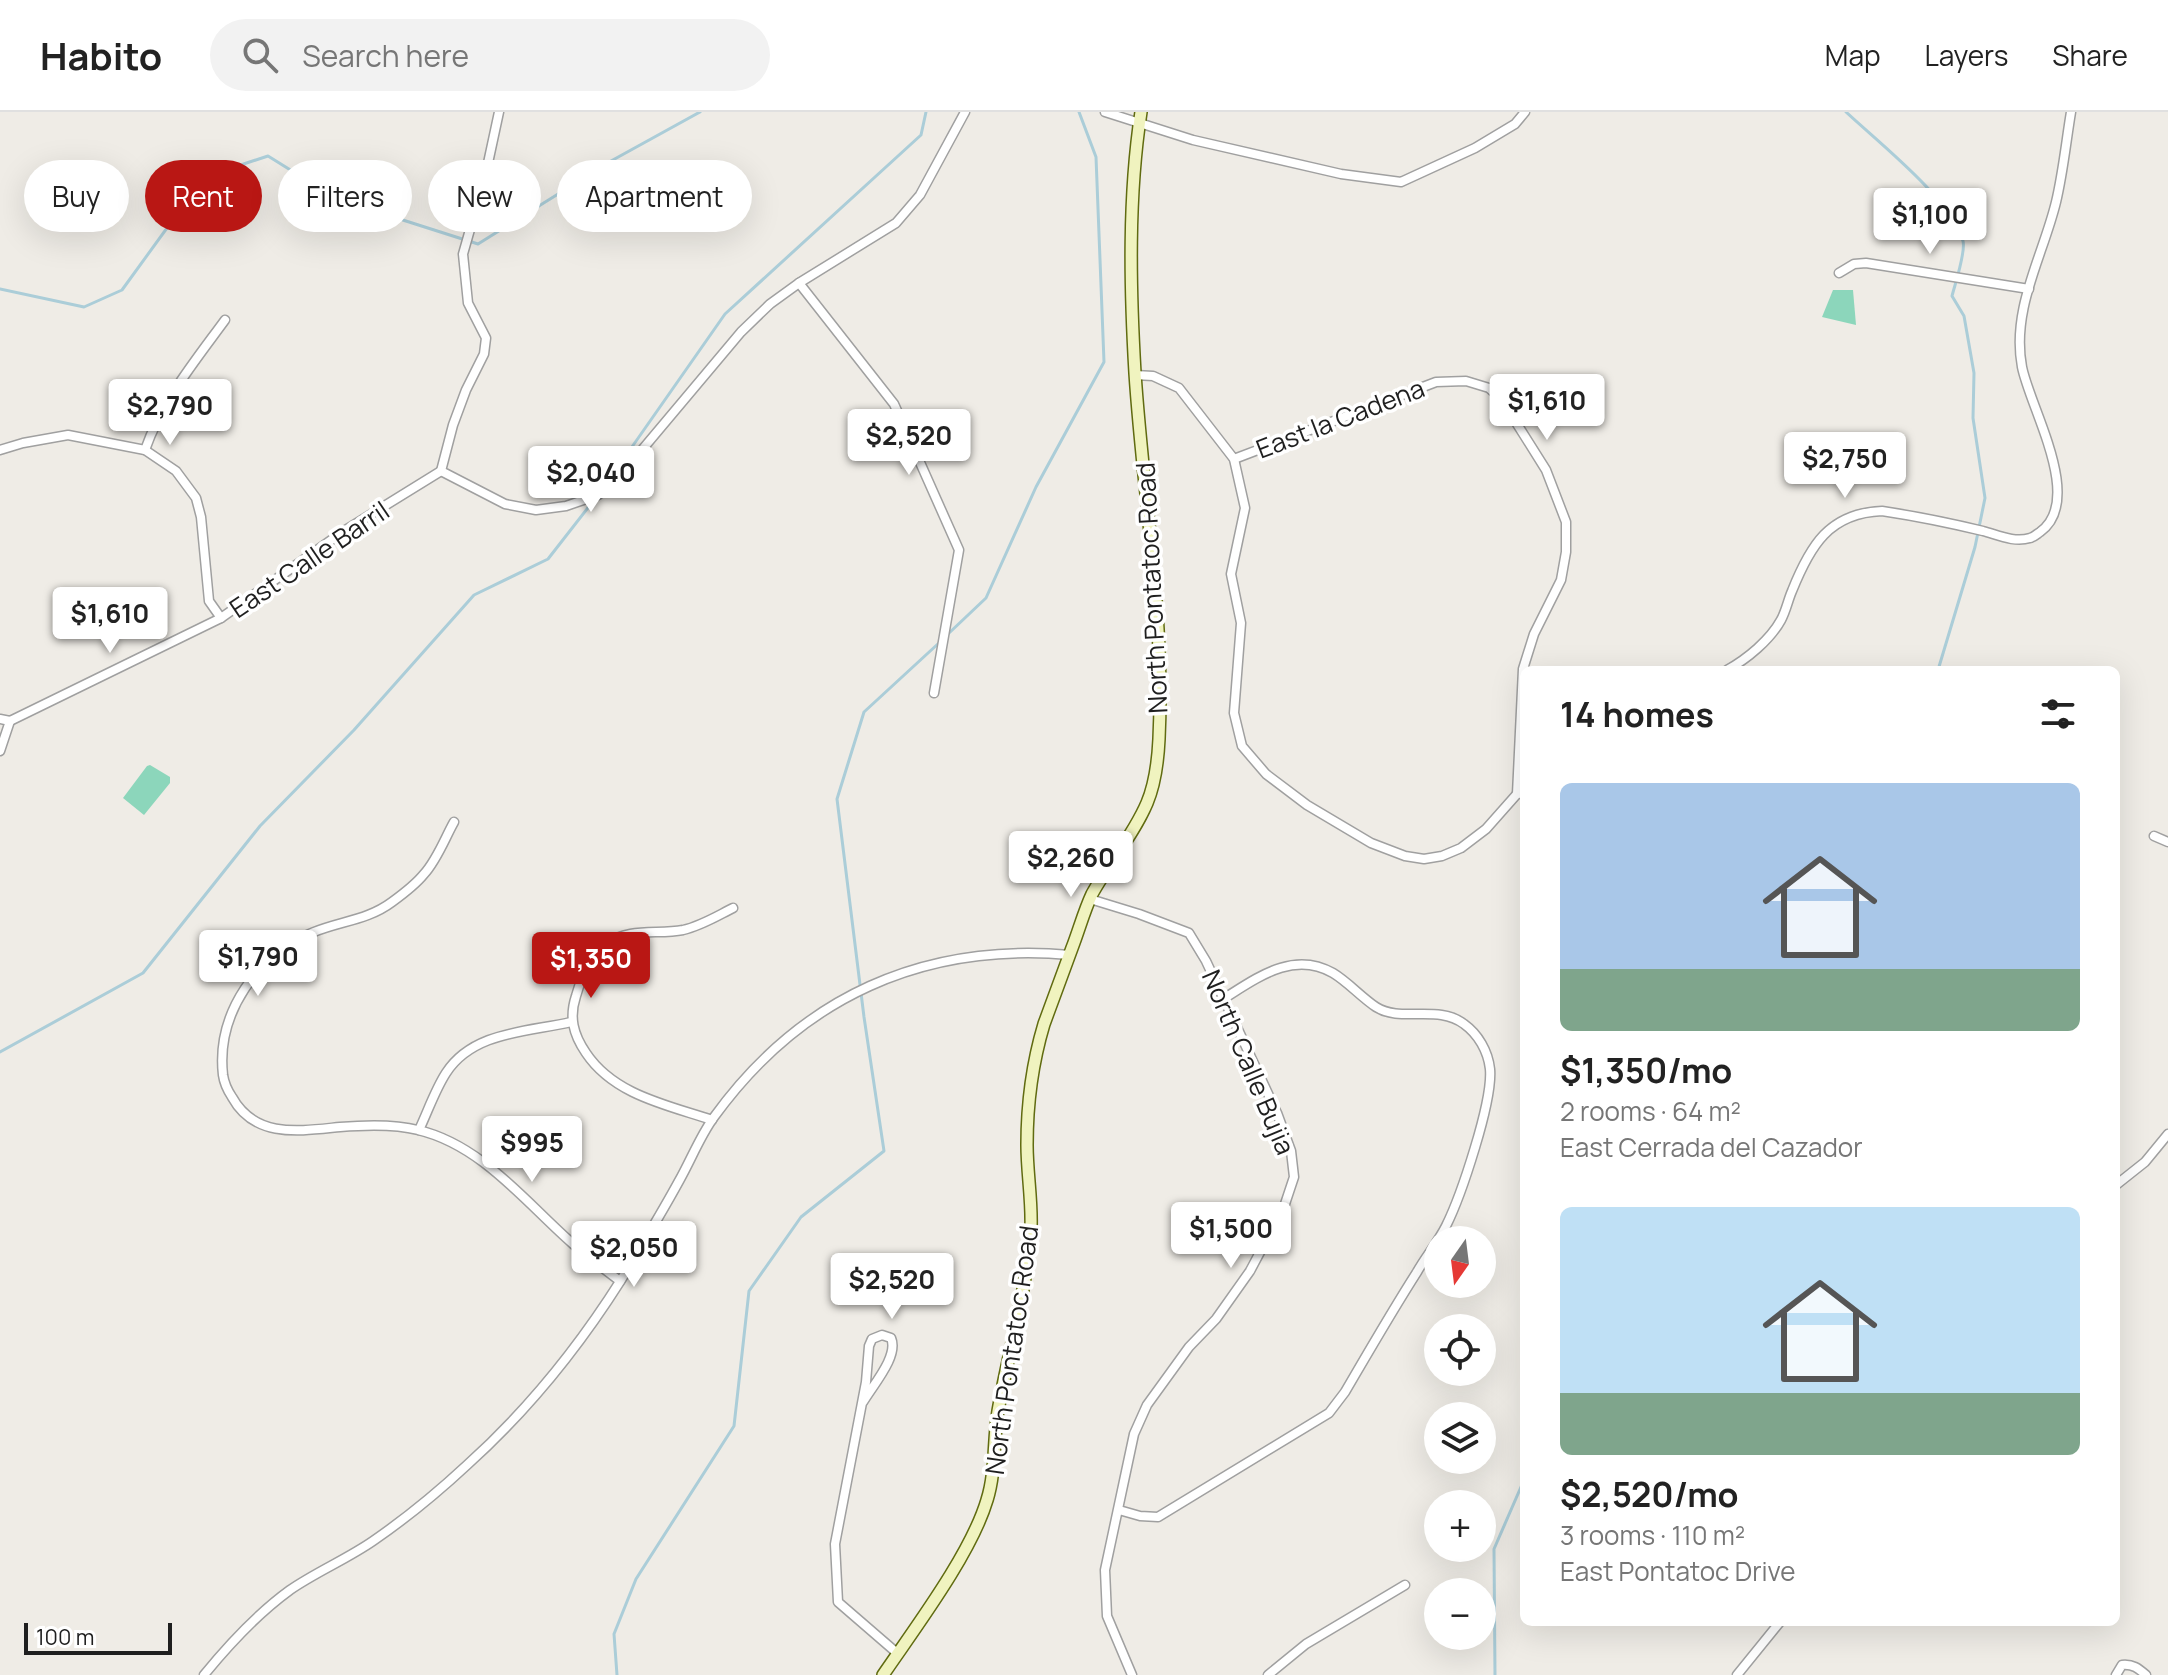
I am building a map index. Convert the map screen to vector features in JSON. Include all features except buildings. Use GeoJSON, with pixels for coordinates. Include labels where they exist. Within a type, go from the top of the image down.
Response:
{"type":"FeatureCollection","features":[{"type":"Feature","properties":{"kind":"street"},"geometry":{"type":"LineString","coordinates":[[499,112],[485,177],[463,254],[468,303],[486,338],[484,354],[453,425],[441,471],[505,504],[536,510],[566,506],[598,495],[620,476],[741,332],[770,304],[896,223],[920,195],[965,112]]}},
{"type":"Feature","properties":{"kind":"street"},"geometry":{"type":"LineString","coordinates":[[1105,112],[1140,118],[1193,140],[1332,172],[1401,182],[1475,148],[1515,124],[1525,112]]}},
{"type":"Feature","properties":{"kind":"street"},"geometry":{"type":"LineString","coordinates":[[1733,666],[1754,651],[1781,621],[1807,558],[1826,532],[1843,517],[1866,511],[1882,511],[2002,538],[2030,538],[2044,530],[2053,518],[2057,489],[2052,455],[2022,367],[2021,322],[2057,201],[2071,112]]}},
{"type":"Feature","properties":{"kind":"street","name":"North Pontatoc Road"},"geometry":{"type":"LineString","coordinates":[[883,1675],[951,1571],[975,1531],[987,1502],[992,1481],[997,1414],[1024,1293],[1029,1256],[1029,1090],[1044,1026],[1090,899],[1147,805],[1153,783],[1161,680],[1152,543],[1135,375],[1131,280],[1140,118]]}},
{"type":"Feature","properties":{"kind":"street"},"geometry":{"type":"LineString","coordinates":[[1839,273],[1854,264],[1866,263],[2029,289]]}},
{"type":"Feature","properties":{"kind":"street"},"geometry":{"type":"LineString","coordinates":[[799,283],[894,404],[959,550],[934,693]]}},
{"type":"Feature","properties":{"kind":"street"},"geometry":{"type":"LineString","coordinates":[[145,450],[153,427],[172,394],[225,320]]}},
{"type":"Feature","properties":{"kind":"street"},"geometry":{"type":"LineString","coordinates":[[1135,375],[1153,376],[1179,388],[1234,459],[1245,508],[1231,574],[1241,623],[1234,713],[1242,746],[1266,774],[1307,805],[1371,843],[1405,856],[1424,859],[1461,848],[1486,829],[1520,795]]}},
{"type":"Feature","properties":{"kind":"street","name":"East la Cadena"},"geometry":{"type":"LineString","coordinates":[[1234,459],[1436,382],[1466,381],[1489,388],[1502,400],[1546,470],[1566,522],[1566,552],[1561,580],[1534,634],[1524,666]]}},
{"type":"Feature","properties":{"kind":"street"},"geometry":{"type":"LineString","coordinates":[[0,450],[68,435],[145,450],[176,471],[196,498],[201,517],[209,601],[221,618]]}},
{"type":"Feature","properties":{"kind":"street","name":"East Calle Barril"},"geometry":{"type":"LineString","coordinates":[[10,721],[221,618],[344,531],[441,471]]}},
{"type":"Feature","properties":{"kind":"street"},"geometry":{"type":"LineString","coordinates":[[0,719],[10,721],[0,751]]}},
{"type":"Feature","properties":{"kind":"street"},"geometry":{"type":"LineString","coordinates":[[454,822],[425,874],[391,903],[372,914],[315,931],[282,948],[251,977],[234,1009],[223,1051],[223,1077],[239,1110],[259,1124],[295,1132],[339,1127],[419,1130],[469,1153],[489,1166],[574,1245],[620,1281]]}},
{"type":"Feature","properties":{"kind":"street"},"geometry":{"type":"LineString","coordinates":[[2154,836],[2168,842]]}},
{"type":"Feature","properties":{"kind":"street","name":"North Calle Bujia"},"geometry":{"type":"LineString","coordinates":[[1090,899],[1189,933],[1206,961],[1277,1113],[1291,1151],[1294,1177],[1284,1207],[1250,1271],[1147,1405],[1134,1434],[1105,1570],[1107,1616],[1132,1675]]}},
{"type":"Feature","properties":{"kind":"street"},"geometry":{"type":"LineString","coordinates":[[712,1120],[621,1087],[597,1070],[581,1046],[571,1022],[580,976],[607,944],[638,932],[685,930],[733,908]]}},
{"type":"Feature","properties":{"kind":"street"},"geometry":{"type":"LineString","coordinates":[[204,1675],[247,1625],[291,1590],[373,1541],[467,1465],[544,1387],[584,1336],[620,1281],[712,1120],[757,1066],[786,1040],[834,1003],[866,986],[923,967],[1026,951],[1070,955]]}},
{"type":"Feature","properties":{"kind":"street"},"geometry":{"type":"LineString","coordinates":[[1119,1510],[1158,1517],[1329,1413],[1445,1230],[1463,1184],[1489,1091],[1490,1068],[1484,1044],[1464,1024],[1433,1013],[1383,1011],[1334,973],[1311,964],[1289,964],[1267,972],[1223,999]]}},
{"type":"Feature","properties":{"kind":"street"},"geometry":{"type":"LineString","coordinates":[[419,1130],[446,1073],[463,1054],[485,1041],[571,1022]]}},
{"type":"Feature","properties":{"kind":"street"},"geometry":{"type":"LineString","coordinates":[[2120,1182],[2145,1162],[2168,1134]]}},
{"type":"Feature","properties":{"kind":"street"},"geometry":{"type":"LineString","coordinates":[[863,1402],[892,1357],[895,1346],[891,1338],[882,1335],[872,1339],[869,1346],[863,1402],[835,1544],[838,1602],[897,1653]]}},
{"type":"Feature","properties":{"kind":"street"},"geometry":{"type":"LineString","coordinates":[[1268,1675],[1306,1644],[1405,1585]]}},
{"type":"Feature","properties":{"kind":"street"},"geometry":{"type":"LineString","coordinates":[[1737,1675],[1777,1626]]}},
{"type":"Feature","properties":{"kind":"street"},"geometry":{"type":"LineString","coordinates":[[2116,1675],[2122,1665],[2128,1665],[2146,1675]]}},
{"type":"Feature","properties":{"kind":"green space"},"geometry":{"type":"Polygon","coordinates":[[[1833,290],[1853,290],[1856,325],[1822,317],[1833,290]]]}},
{"type":"Feature","properties":{"kind":"green space"},"geometry":{"type":"Polygon","coordinates":[[[150,765],[170,777],[170,783],[144,815],[123,798],[150,765]]]}},
{"type":"Feature","properties":{"kind":"waterway"},"geometry":{"type":"LineString","coordinates":[[0,289],[84,307],[122,290],[204,177],[268,156],[337,199],[478,244],[611,161],[700,112]]}},
{"type":"Feature","properties":{"kind":"waterway"},"geometry":{"type":"LineString","coordinates":[[606,484],[725,314],[921,135],[926,112]]}},
{"type":"Feature","properties":{"kind":"waterway"},"geometry":{"type":"LineString","coordinates":[[948,634],[986,598],[1036,487],[1104,362],[1096,157],[1079,112]]}},
{"type":"Feature","properties":{"kind":"waterway"},"geometry":{"type":"LineString","coordinates":[[1846,112],[1930,190],[1956,225],[1964,246],[1952,296],[1964,316],[1974,373],[1973,418],[1985,498],[1975,547],[1939,666]]}},
{"type":"Feature","properties":{"kind":"waterway"},"geometry":{"type":"LineString","coordinates":[[0,1052],[143,973],[260,826],[354,730],[474,595],[548,559],[594,500]]}},
{"type":"Feature","properties":{"kind":"waterway"},"geometry":{"type":"LineString","coordinates":[[617,1675],[614,1634],[636,1579],[734,1426],[749,1291],[801,1217],[884,1151],[837,799],[864,712],[940,642]]}},
{"type":"Feature","properties":{"kind":"waterway"},"geometry":{"type":"LineString","coordinates":[[1495,1675],[1494,1549],[1520,1489]]}}]}
